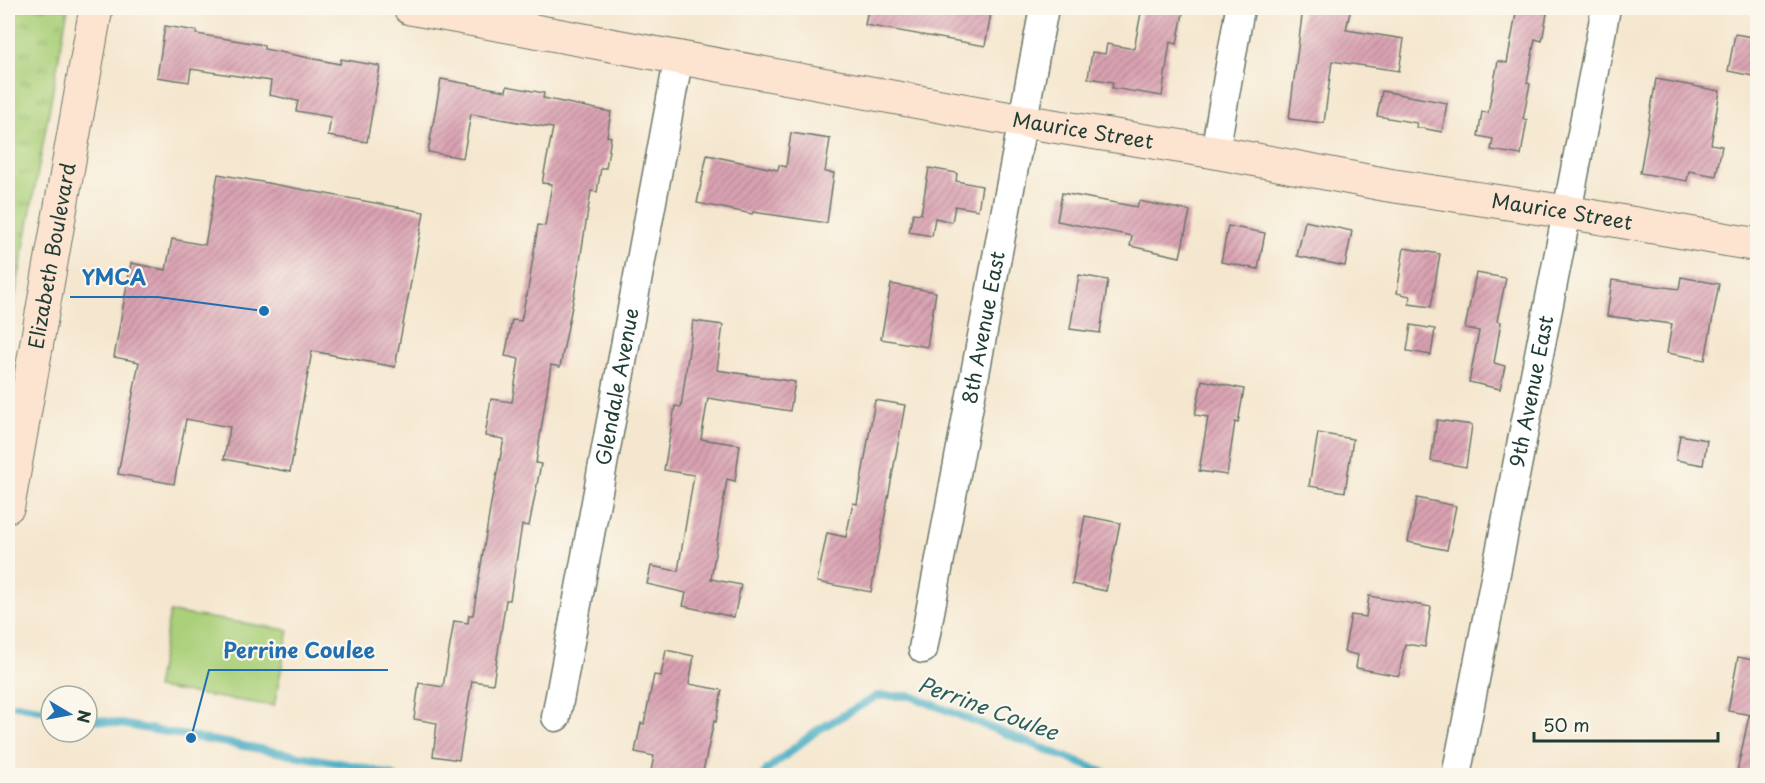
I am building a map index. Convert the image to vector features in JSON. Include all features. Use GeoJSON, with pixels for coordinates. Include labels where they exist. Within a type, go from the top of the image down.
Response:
{"type":"FeatureCollection","features":[{"type":"Feature","properties":{"kind":"street","name":"Elizabeth Boulevard"},"geometry":{"type":"LineString","coordinates":[[8,506],[96,8]]}},
{"type":"Feature","properties":{"kind":"street","name":"Maurice Street"},"geometry":{"type":"LineString","coordinates":[[410,8],[472,13],[679,56],[1022,121],[1215,152],[1388,185],[1567,212],[1758,245]]}},
{"type":"Feature","properties":{"kind":"street","name":"8th Avenue East"},"geometry":{"type":"LineString","coordinates":[[923,649],[1044,8]]}},
{"type":"Feature","properties":{"kind":"street"},"geometry":{"type":"LineString","coordinates":[[1215,152],[1240,8]]}},
{"type":"Feature","properties":{"kind":"street","name":"9th Avenue East"},"geometry":{"type":"LineString","coordinates":[[1456,776],[1606,8]]}},
{"type":"Feature","properties":{"kind":"street","name":"Glendale Avenue"},"geometry":{"type":"LineString","coordinates":[[556,717],[679,56]]}},
{"type":"Feature","properties":{"kind":"green space"},"geometry":{"type":"Polygon","coordinates":[[[8,8],[68,8],[8,334],[8,8]]]}},
{"type":"Feature","properties":{"kind":"green space"},"geometry":{"type":"Polygon","coordinates":[[[170,612],[289,630],[274,706],[156,688],[170,612]]]}},
{"type":"Feature","properties":{"kind":"building"},"geometry":{"type":"Polygon","coordinates":[[[868,8],[992,8],[985,46],[865,25],[868,8]]]}},
{"type":"Feature","properties":{"kind":"building"},"geometry":{"type":"Polygon","coordinates":[[[1142,8],[1184,8],[1177,44],[1170,42],[1162,96],[1112,88],[1113,82],[1088,78],[1092,52],[1105,54],[1107,44],[1134,49],[1142,8]]]}},
{"type":"Feature","properties":{"kind":"building"},"geometry":{"type":"Polygon","coordinates":[[[1303,8],[1351,8],[1346,30],[1404,39],[1399,71],[1332,61],[1324,123],[1289,119],[1303,8]]]}},
{"type":"Feature","properties":{"kind":"building"},"geometry":{"type":"Polygon","coordinates":[[[1517,8],[1548,8],[1542,41],[1535,39],[1527,83],[1530,84],[1523,119],[1527,120],[1521,155],[1491,150],[1493,139],[1478,136],[1482,112],[1488,113],[1498,61],[1507,63],[1517,8]]]}},
{"type":"Feature","properties":{"kind":"building"},"geometry":{"type":"Polygon","coordinates":[[[165,26],[197,31],[196,34],[264,45],[264,49],[340,64],[341,59],[380,66],[367,142],[328,136],[331,117],[296,111],[298,101],[269,95],[271,81],[191,69],[189,82],[157,77],[165,26]]]}},
{"type":"Feature","properties":{"kind":"building"},"geometry":{"type":"Polygon","coordinates":[[[1735,34],[1758,38],[1758,77],[1728,71],[1735,34]]]}},
{"type":"Feature","properties":{"kind":"building"},"geometry":{"type":"Polygon","coordinates":[[[441,79],[506,91],[507,86],[544,93],[543,98],[611,112],[607,136],[611,137],[606,168],[601,168],[597,192],[591,191],[560,367],[551,365],[536,463],[541,464],[529,526],[522,525],[510,600],[506,600],[493,684],[472,681],[459,760],[433,756],[437,723],[414,719],[419,683],[443,687],[454,621],[468,623],[469,615],[473,615],[504,439],[485,436],[491,399],[512,402],[519,359],[505,356],[512,320],[521,321],[538,225],[545,226],[552,184],[542,183],[553,128],[471,114],[463,158],[428,152],[441,79]]]}},
{"type":"Feature","properties":{"kind":"building"},"geometry":{"type":"Polygon","coordinates":[[[1656,79],[1720,91],[1711,144],[1722,146],[1716,176],[1689,171],[1687,181],[1640,173],[1656,79]]]}},
{"type":"Feature","properties":{"kind":"building"},"geometry":{"type":"Polygon","coordinates":[[[1382,91],[1447,103],[1442,132],[1416,127],[1417,123],[1377,116],[1382,91]]]}},
{"type":"Feature","properties":{"kind":"building"},"geometry":{"type":"Polygon","coordinates":[[[791,133],[830,139],[825,172],[834,173],[827,223],[753,212],[752,214],[697,203],[707,155],[778,170],[779,165],[786,167],[791,133]]]}},
{"type":"Feature","properties":{"kind":"building"},"geometry":{"type":"Polygon","coordinates":[[[929,168],[957,173],[956,181],[982,186],[978,210],[955,206],[952,222],[935,218],[932,236],[909,232],[913,213],[921,214],[929,168]]]}},
{"type":"Feature","properties":{"kind":"building"},"geometry":{"type":"Polygon","coordinates":[[[218,174],[424,212],[395,367],[312,351],[290,472],[224,459],[230,427],[186,419],[174,484],[118,474],[139,362],[114,357],[131,263],[166,270],[172,239],[205,245],[218,174]]]}},
{"type":"Feature","properties":{"kind":"building"},"geometry":{"type":"Polygon","coordinates":[[[1062,193],[1137,207],[1139,201],[1190,211],[1180,257],[1130,246],[1132,236],[1057,221],[1062,193]]]}},
{"type":"Feature","properties":{"kind":"building"},"geometry":{"type":"Polygon","coordinates":[[[1305,221],[1352,231],[1345,266],[1297,256],[1305,221]]]}},
{"type":"Feature","properties":{"kind":"building"},"geometry":{"type":"Polygon","coordinates":[[[1228,226],[1265,233],[1258,269],[1221,262],[1228,226]]]}},
{"type":"Feature","properties":{"kind":"building"},"geometry":{"type":"Polygon","coordinates":[[[1404,248],[1440,254],[1431,307],[1409,304],[1410,296],[1397,293],[1404,248]]]}},
{"type":"Feature","properties":{"kind":"building"},"geometry":{"type":"Polygon","coordinates":[[[1476,273],[1506,278],[1497,321],[1501,322],[1494,363],[1505,366],[1500,389],[1469,382],[1479,331],[1465,328],[1476,273]]]}},
{"type":"Feature","properties":{"kind":"building"},"geometry":{"type":"Polygon","coordinates":[[[1079,275],[1108,280],[1100,333],[1070,329],[1079,275]]]}},
{"type":"Feature","properties":{"kind":"building"},"geometry":{"type":"Polygon","coordinates":[[[1681,277],[1719,284],[1705,360],[1667,353],[1672,324],[1607,316],[1612,280],[1679,289],[1681,277]]]}},
{"type":"Feature","properties":{"kind":"building"},"geometry":{"type":"Polygon","coordinates":[[[891,284],[936,292],[927,347],[881,339],[891,284]]]}},
{"type":"Feature","properties":{"kind":"building"},"geometry":{"type":"Polygon","coordinates":[[[693,321],[723,325],[717,370],[795,382],[790,411],[708,398],[701,439],[740,445],[735,481],[727,479],[711,579],[741,585],[734,617],[683,606],[686,593],[647,584],[651,566],[678,571],[694,475],[664,470],[675,406],[681,407],[693,321]]]}},
{"type":"Feature","properties":{"kind":"building"},"geometry":{"type":"Polygon","coordinates":[[[1411,325],[1435,329],[1431,355],[1407,351],[1411,325]]]}},
{"type":"Feature","properties":{"kind":"building"},"geometry":{"type":"Polygon","coordinates":[[[1202,380],[1244,389],[1238,423],[1235,422],[1227,475],[1199,471],[1208,417],[1195,415],[1202,380]]]}},
{"type":"Feature","properties":{"kind":"building"},"geometry":{"type":"Polygon","coordinates":[[[875,400],[905,405],[871,592],[817,582],[827,533],[846,537],[853,503],[857,504],[875,400]]]}},
{"type":"Feature","properties":{"kind":"building"},"geometry":{"type":"Polygon","coordinates":[[[1437,420],[1472,425],[1466,467],[1431,461],[1437,420]]]}},
{"type":"Feature","properties":{"kind":"building"},"geometry":{"type":"Polygon","coordinates":[[[1318,433],[1353,439],[1345,492],[1309,486],[1318,433]]]}},
{"type":"Feature","properties":{"kind":"building"},"geometry":{"type":"Polygon","coordinates":[[[1680,435],[1707,440],[1703,465],[1676,460],[1680,435]]]}},
{"type":"Feature","properties":{"kind":"building"},"geometry":{"type":"Polygon","coordinates":[[[1417,498],[1456,506],[1447,550],[1408,542],[1417,498]]]}},
{"type":"Feature","properties":{"kind":"building"},"geometry":{"type":"Polygon","coordinates":[[[1085,516],[1120,523],[1106,591],[1072,584],[1085,516]]]}},
{"type":"Feature","properties":{"kind":"building"},"geometry":{"type":"Polygon","coordinates":[[[1369,596],[1431,607],[1425,647],[1405,644],[1399,676],[1356,668],[1358,655],[1344,652],[1351,615],[1366,617],[1369,596]]]}},
{"type":"Feature","properties":{"kind":"building"},"geometry":{"type":"Polygon","coordinates":[[[666,650],[694,656],[689,684],[722,690],[702,776],[650,776],[654,756],[635,752],[641,723],[644,724],[654,675],[661,676],[666,650]]]}},
{"type":"Feature","properties":{"kind":"building"},"geometry":{"type":"Polygon","coordinates":[[[1738,657],[1758,661],[1758,716],[1728,711],[1738,657]]]}},
{"type":"Feature","properties":{"kind":"building"},"geometry":{"type":"Polygon","coordinates":[[[1749,716],[1758,717],[1758,776],[1736,776],[1749,716]]]}},
{"type":"Feature","properties":{"kind":"waterway","name":"Perrine Coulee"},"geometry":{"type":"LineString","coordinates":[[763,776],[767,770],[816,731],[877,696],[911,696],[1113,776]]}},
{"type":"Feature","properties":{"kind":"waterway","name":"Perrine Coulee"},"geometry":{"type":"LineString","coordinates":[[16,705],[39,709]]}},
{"type":"Feature","properties":{"kind":"waterway","name":"Perrine Coulee"},"geometry":{"type":"LineString","coordinates":[[99,720],[361,767],[394,776]]}},
{"type":"Feature","properties":{"kind":"place","name":"YMCA"},"geometry":{"type":"Point","coordinates":[264,311]}},
{"type":"Feature","properties":{"kind":"place","name":"Perrine Coulee"},"geometry":{"type":"Point","coordinates":[191,738]}}]}
